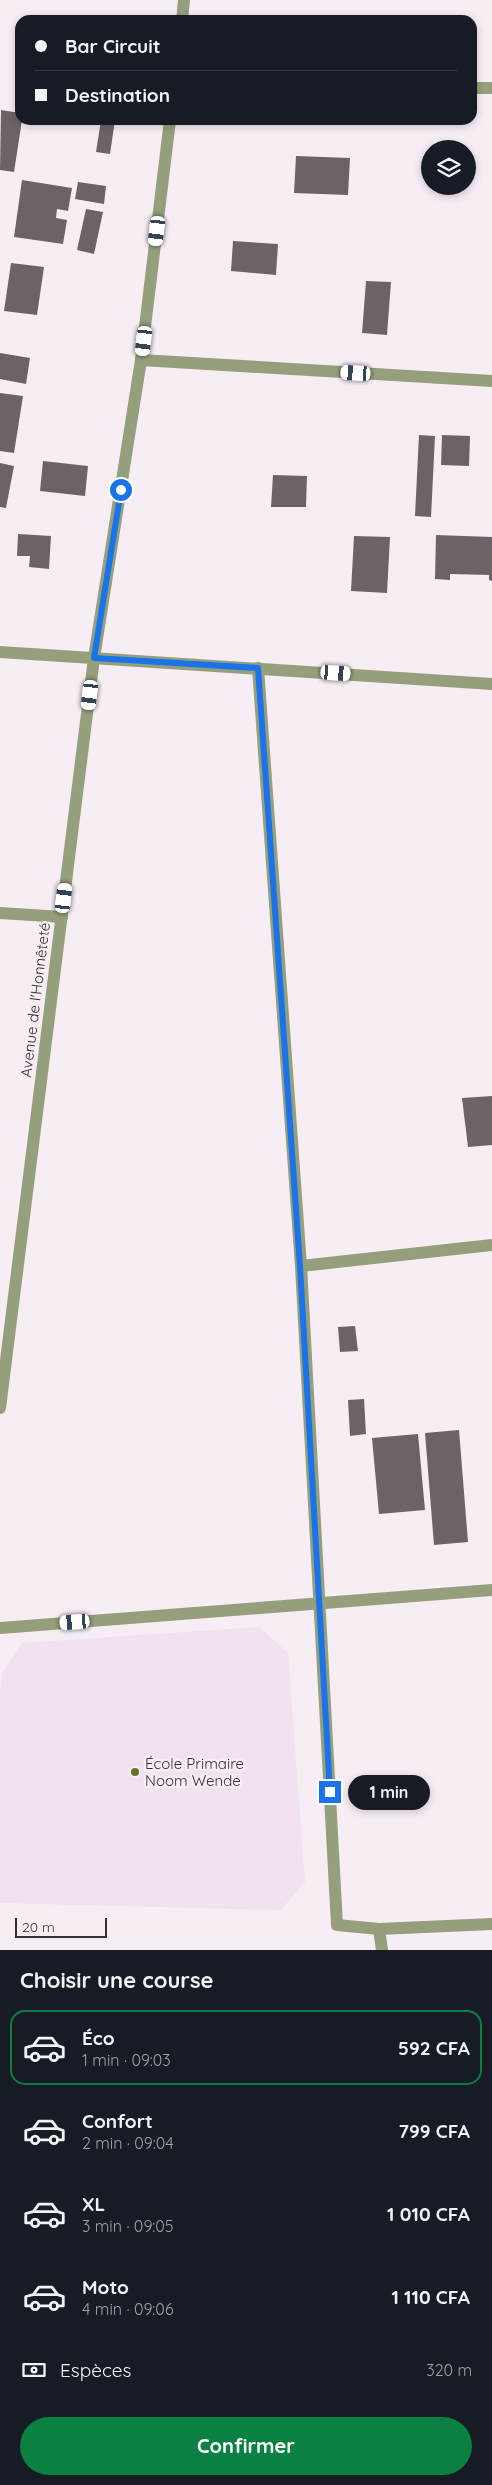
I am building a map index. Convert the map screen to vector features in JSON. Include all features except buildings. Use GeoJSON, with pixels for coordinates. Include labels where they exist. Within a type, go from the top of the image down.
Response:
{"type":"FeatureCollection","features":[{"type":"Feature","properties":{"kind":"street"},"geometry":{"type":"LineString","coordinates":[[182,15],[184,0]]}},
{"type":"Feature","properties":{"kind":"street"},"geometry":{"type":"LineString","coordinates":[[477,88],[492,88]]}},
{"type":"Feature","properties":{"kind":"street","name":"Avenue de l'Honnêteté"},"geometry":{"type":"LineString","coordinates":[[0,1408],[94,658],[141,360],[169,125]]}},
{"type":"Feature","properties":{"kind":"street"},"geometry":{"type":"LineString","coordinates":[[141,360],[492,381]]}},
{"type":"Feature","properties":{"kind":"street"},"geometry":{"type":"LineString","coordinates":[[0,652],[492,684]]}},
{"type":"Feature","properties":{"kind":"street"},"geometry":{"type":"LineString","coordinates":[[258,668],[300,1266],[337,1925],[380,1930],[492,1924]]}},
{"type":"Feature","properties":{"kind":"street"},"geometry":{"type":"LineString","coordinates":[[0,913],[62,917]]}},
{"type":"Feature","properties":{"kind":"street"},"geometry":{"type":"LineString","coordinates":[[300,1266],[492,1245]]}},
{"type":"Feature","properties":{"kind":"street"},"geometry":{"type":"LineString","coordinates":[[0,1628],[492,1590]]}},
{"type":"Feature","properties":{"kind":"street"},"geometry":{"type":"LineString","coordinates":[[380,1930],[382,1950]]}},
{"type":"Feature","properties":{"kind":"shaded area"},"geometry":{"type":"Polygon","coordinates":[[[259,1627],[288,1653],[305,1882],[281,1910],[0,1903],[0,1689],[2,1673],[22,1643],[259,1627]]]}},
{"type":"Feature","properties":{"kind":"place","name":"École Primaire Noom Wende"},"geometry":{"type":"Point","coordinates":[135,1772]}},
{"type":"Feature","properties":{"kind":"route"},"geometry":{"type":"LineString","coordinates":[[121,490],[94,658],[258,668],[300,1266],[330,1792]]}}]}
